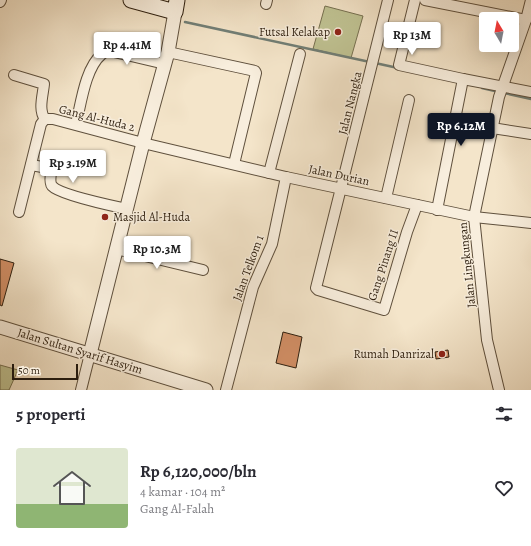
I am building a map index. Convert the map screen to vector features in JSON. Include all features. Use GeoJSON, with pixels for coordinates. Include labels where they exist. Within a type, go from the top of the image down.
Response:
{"type":"FeatureCollection","features":[{"type":"Feature","properties":{"kind":"main road"},"geometry":{"type":"LineString","coordinates":[[131,0],[176,6]]}},
{"type":"Feature","properties":{"kind":"street","name":"Jalan Nangka"},"geometry":{"type":"LineString","coordinates":[[334,214],[342,188],[388,0]]}},
{"type":"Feature","properties":{"kind":"street"},"geometry":{"type":"LineString","coordinates":[[415,0],[399,65],[531,92]]}},
{"type":"Feature","properties":{"kind":"street"},"geometry":{"type":"LineString","coordinates":[[425,0],[526,20]]}},
{"type":"Feature","properties":{"kind":"street","name":"Jalan Lingkungan"},"geometry":{"type":"LineString","coordinates":[[499,390],[487,340],[474,217],[499,97],[526,20],[531,0]]}},
{"type":"Feature","properties":{"kind":"street"},"geometry":{"type":"LineString","coordinates":[[81,390],[143,143],[167,58],[176,6]]}},
{"type":"Feature","properties":{"kind":"street"},"geometry":{"type":"LineString","coordinates":[[76,124],[89,72],[102,54],[106,52],[167,58],[255,71],[256,73],[234,164]]}},
{"type":"Feature","properties":{"kind":"street"},"geometry":{"type":"LineString","coordinates":[[269,173],[300,54]]}},
{"type":"Feature","properties":{"kind":"street"},"geometry":{"type":"LineString","coordinates":[[14,76],[44,84],[41,109],[42,115],[45,119]]}},
{"type":"Feature","properties":{"kind":"street"},"geometry":{"type":"LineString","coordinates":[[437,210],[463,79]]}},
{"type":"Feature","properties":{"kind":"street"},"geometry":{"type":"LineString","coordinates":[[386,198],[409,100]]}},
{"type":"Feature","properties":{"kind":"street","name":"Gang Al-Huda 2"},"geometry":{"type":"LineString","coordinates":[[19,212],[41,124],[45,119],[76,124],[143,143]]}},
{"type":"Feature","properties":{"kind":"street"},"geometry":{"type":"LineString","coordinates":[[492,128],[531,134]]}},
{"type":"Feature","properties":{"kind":"street","name":"Jalan Durian"},"geometry":{"type":"LineString","coordinates":[[143,143],[286,177],[342,188],[437,210],[474,217],[531,223]]}},
{"type":"Feature","properties":{"kind":"street"},"geometry":{"type":"LineString","coordinates":[[31,165],[48,168],[51,171],[50,182],[53,187],[64,192],[127,209]]}},
{"type":"Feature","properties":{"kind":"street","name":"Jalan Telkom 1"},"geometry":{"type":"LineString","coordinates":[[226,390],[253,287],[272,244],[286,177]]}},
{"type":"Feature","properties":{"kind":"street","name":"Gang Pinang II"},"geometry":{"type":"LineString","coordinates":[[334,214],[316,288],[329,294],[384,310],[407,232],[417,205]]}},
{"type":"Feature","properties":{"kind":"street"},"geometry":{"type":"LineString","coordinates":[[116,249],[202,270]]}},
{"type":"Feature","properties":{"kind":"street","name":"Jalan Sultan Syarif Hasyim"},"geometry":{"type":"LineString","coordinates":[[0,327],[206,390]]}},
{"type":"Feature","properties":{"kind":"green space","name":"Futsal Kelakap"},"geometry":{"type":"Polygon","coordinates":[[[325,6],[363,16],[351,58],[313,49],[325,6]]]}},
{"type":"Feature","properties":{"kind":"green space"},"geometry":{"type":"Polygon","coordinates":[[[0,365],[18,370],[9,390],[0,390],[0,365]]]}},
{"type":"Feature","properties":{"kind":"building"},"geometry":{"type":"Polygon","coordinates":[[[0,259],[14,263],[2,306],[0,305],[0,259]]]}},
{"type":"Feature","properties":{"kind":"building"},"geometry":{"type":"Polygon","coordinates":[[[283,332],[302,337],[296,368],[276,363],[283,332]]]}},
{"type":"Feature","properties":{"kind":"building","name":"Rumah Danrizal"},"geometry":{"type":"Polygon","coordinates":[[[448,350],[449,357],[436,359],[435,352],[448,350]]]}},
{"type":"Feature","properties":{"kind":"waterway"},"geometry":{"type":"LineString","coordinates":[[185,22],[370,62]]}},
{"type":"Feature","properties":{"kind":"waterway"},"geometry":{"type":"LineString","coordinates":[[375,63],[398,68]]}},
{"type":"Feature","properties":{"kind":"waterway"},"geometry":{"type":"LineString","coordinates":[[482,88],[499,92]]}},
{"type":"Feature","properties":{"kind":"waterway"},"geometry":{"type":"LineString","coordinates":[[504,93],[531,99]]}},
{"type":"Feature","properties":{"kind":"place","name":"Futsal Kelakap"},"geometry":{"type":"Point","coordinates":[338,32]}},
{"type":"Feature","properties":{"kind":"place","name":"Masjid Al-Huda"},"geometry":{"type":"Point","coordinates":[105,217]}},
{"type":"Feature","properties":{"kind":"place","name":"Rumah Danrizal"},"geometry":{"type":"Point","coordinates":[442,354]}}]}
